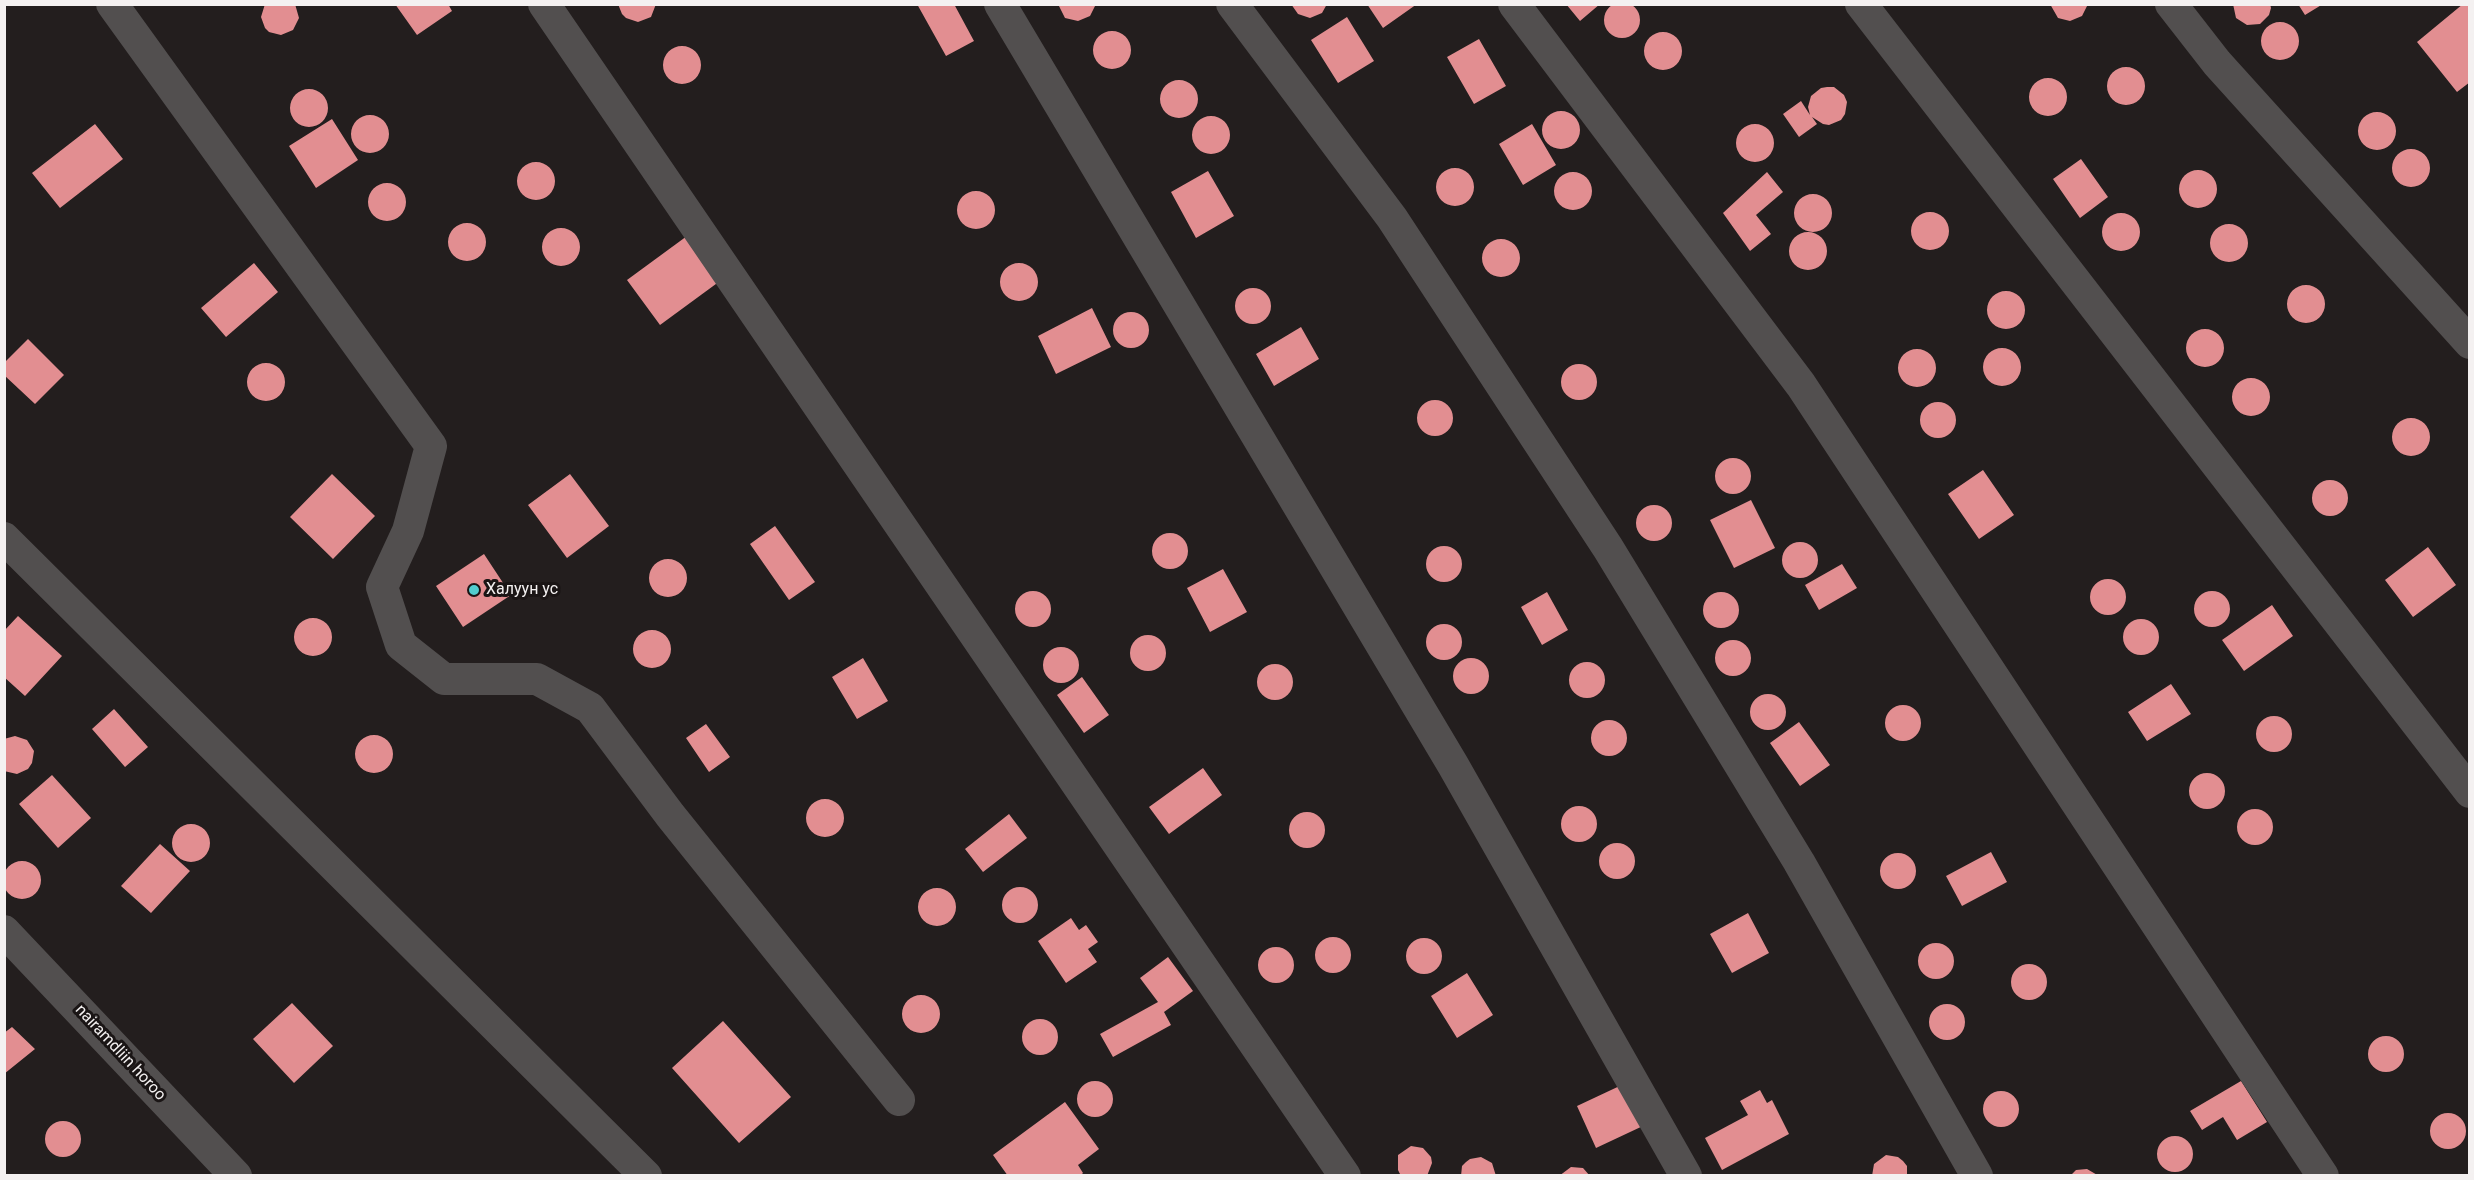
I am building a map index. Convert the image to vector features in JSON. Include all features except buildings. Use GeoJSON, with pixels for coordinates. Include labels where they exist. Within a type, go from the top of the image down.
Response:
{"type":"FeatureCollection","features":[{"type":"Feature","properties":{"kind":"street"},"geometry":{"type":"LineString","coordinates":[[112,4],[431,446],[408,531],[382,587],[400,645],[444,679],[537,679],[590,708],[670,815],[898,1100]]}},
{"type":"Feature","properties":{"kind":"street"},"geometry":{"type":"LineString","coordinates":[[544,4],[1345,1176]]}},
{"type":"Feature","properties":{"kind":"street"},"geometry":{"type":"LineString","coordinates":[[1000,4],[1453,765],[1686,1176]]}},
{"type":"Feature","properties":{"kind":"street"},"geometry":{"type":"LineString","coordinates":[[1232,4],[1392,218],[1608,548],[1799,862],[1977,1176]]}},
{"type":"Feature","properties":{"kind":"street"},"geometry":{"type":"LineString","coordinates":[[1514,4],[1801,385],[2323,1176]]}},
{"type":"Feature","properties":{"kind":"street"},"geometry":{"type":"LineString","coordinates":[[1861,4],[2469,792]]}},
{"type":"Feature","properties":{"kind":"street"},"geometry":{"type":"LineString","coordinates":[[2171,4],[2217,63],[2469,344]]}},
{"type":"Feature","properties":{"kind":"street"},"geometry":{"type":"LineString","coordinates":[[4,538],[646,1176]]}},
{"type":"Feature","properties":{"kind":"street","name":"nairamdliin horoo"},"geometry":{"type":"LineString","coordinates":[[4,931],[236,1176]]}},
{"type":"Feature","properties":{"kind":"place","name":"Халуун ус"},"geometry":{"type":"Point","coordinates":[474,590]}}]}
